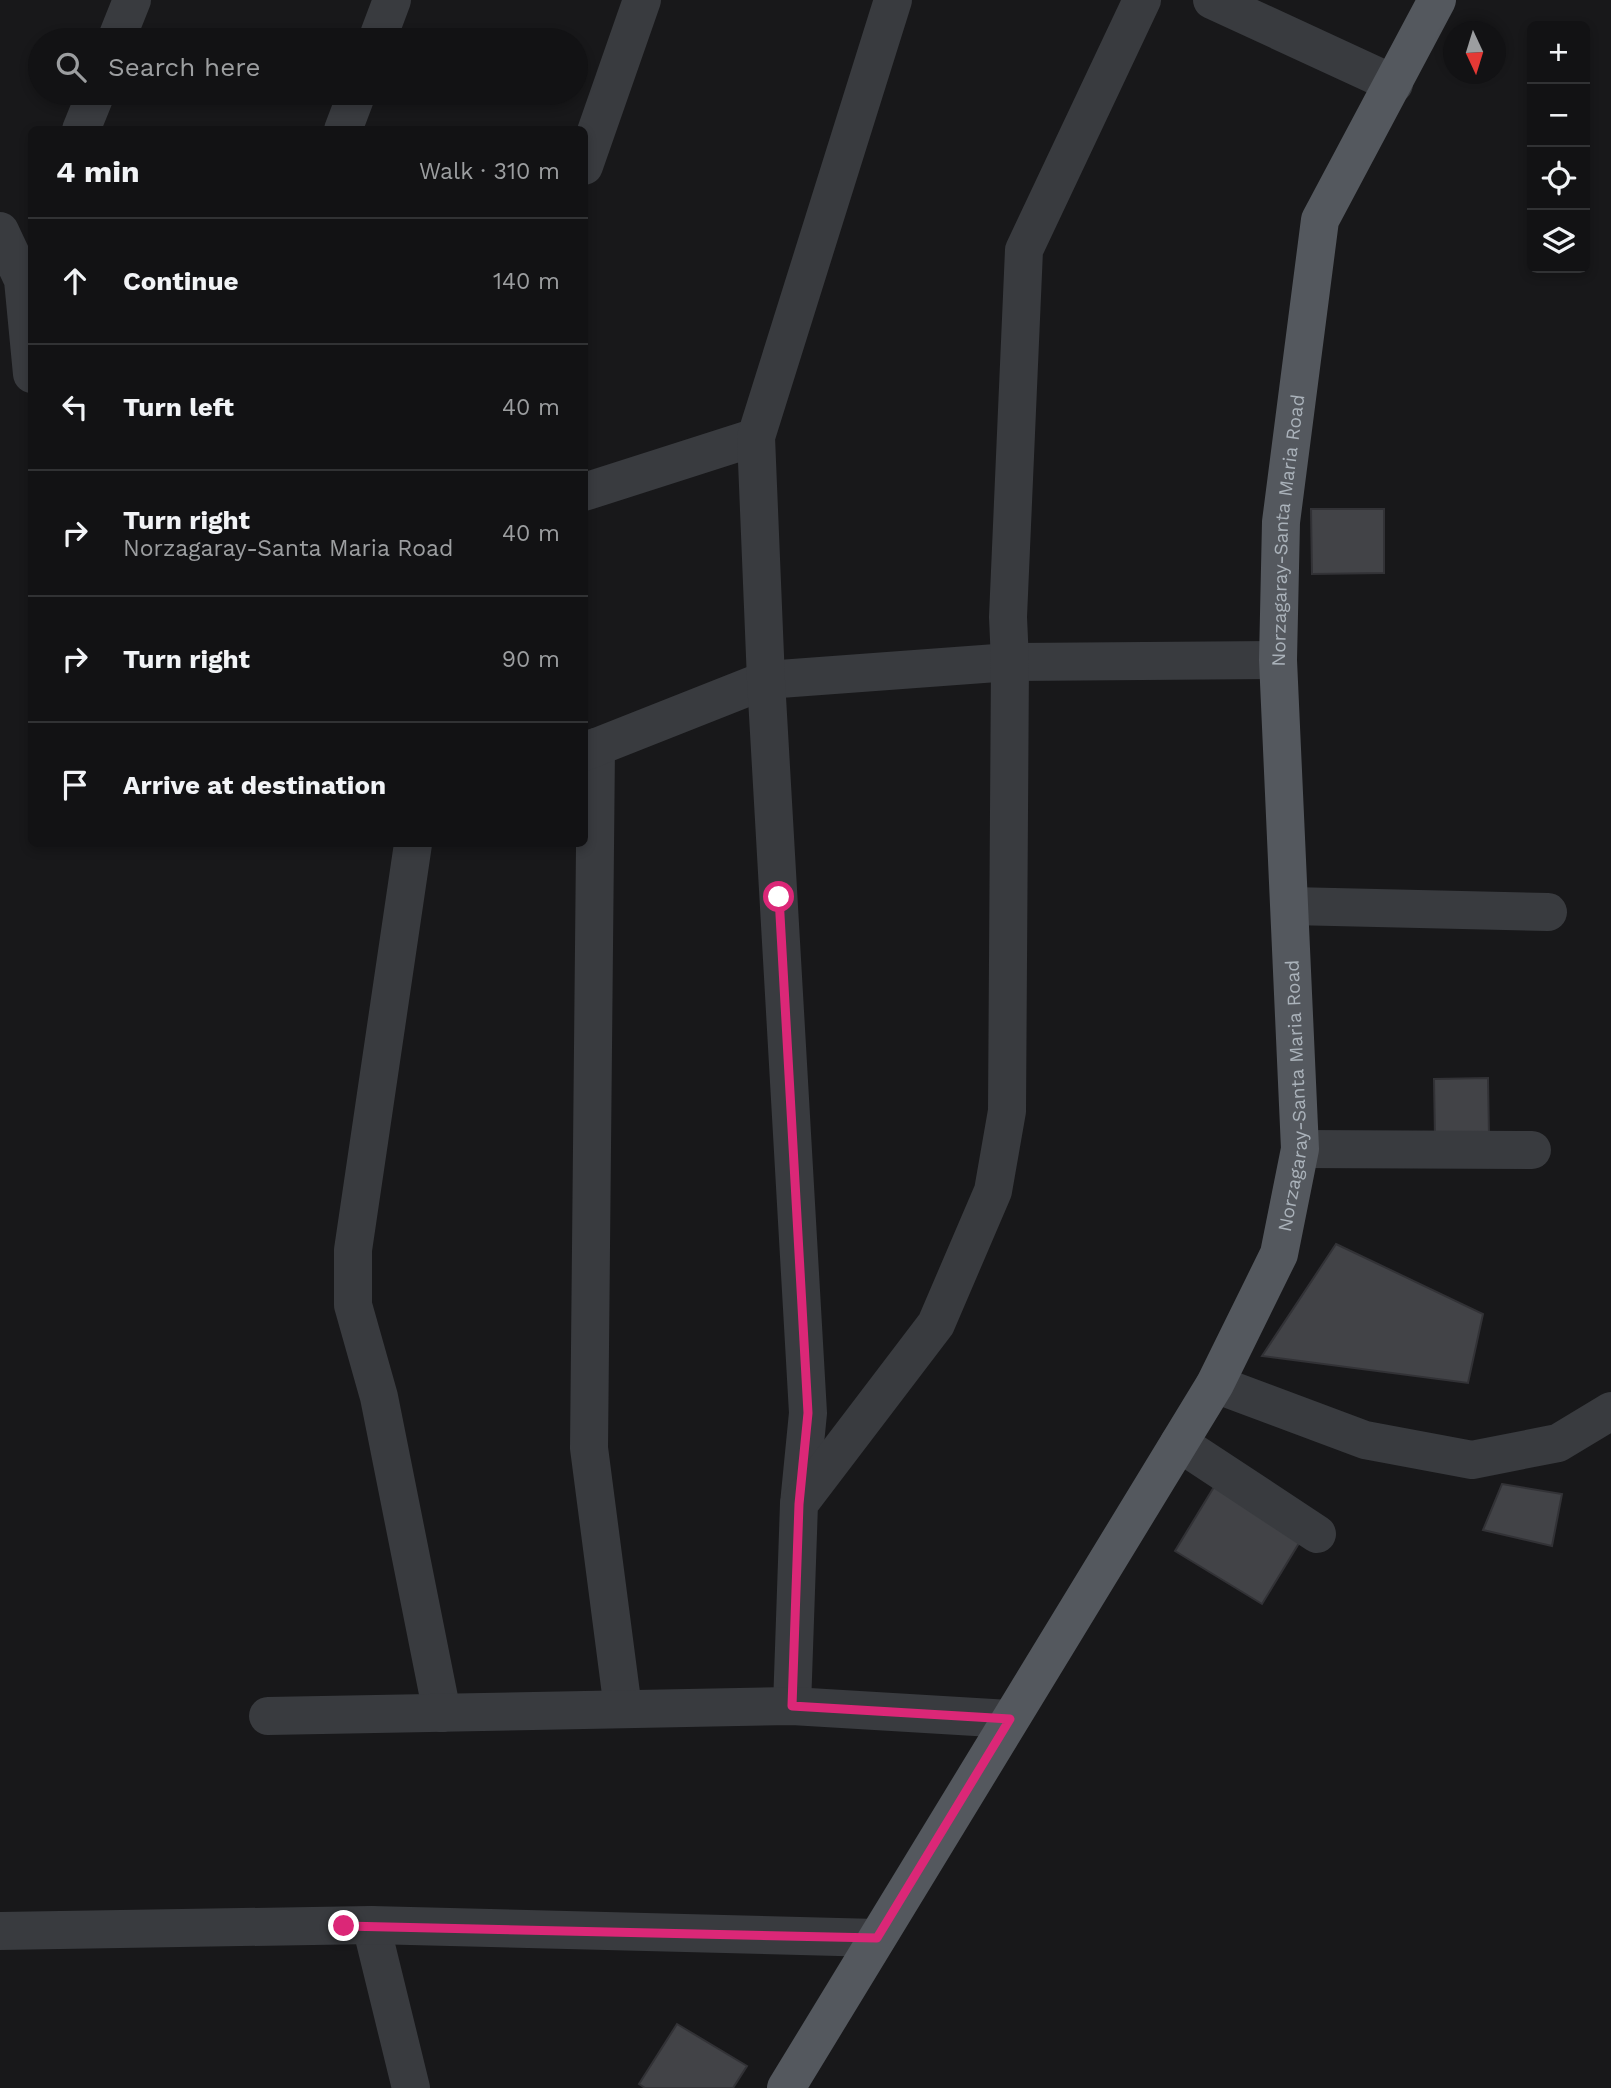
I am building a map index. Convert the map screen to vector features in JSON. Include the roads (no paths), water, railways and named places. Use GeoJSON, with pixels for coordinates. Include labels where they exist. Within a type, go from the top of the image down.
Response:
{"type":"FeatureCollection","features":[{"type":"Feature","properties":{"kind":"main road","name":"Norzagaray-Santa Maria Road"},"geometry":{"type":"LineString","coordinates":[[786,2088],[1215,1384],[1279,1254],[1300,1149],[1278,660],[1281,522],[1320,220],[1437,0]]}},
{"type":"Feature","properties":{"kind":"street"},"geometry":{"type":"LineString","coordinates":[[121,28],[132,0]]}},
{"type":"Feature","properties":{"kind":"street"},"geometry":{"type":"LineString","coordinates":[[382,28],[392,0]]}},
{"type":"Feature","properties":{"kind":"street"},"geometry":{"type":"LineString","coordinates":[[588,155],[642,0]]}},
{"type":"Feature","properties":{"kind":"street"},"geometry":{"type":"LineString","coordinates":[[792,1706],[799,1504],[808,1413],[766,680],[756,437],[893,0]]}},
{"type":"Feature","properties":{"kind":"street"},"geometry":{"type":"LineString","coordinates":[[799,1504],[936,1324],[993,1191],[1007,1111],[1008,617],[1024,250],[1142,0]]}},
{"type":"Feature","properties":{"kind":"street"},"geometry":{"type":"LineString","coordinates":[[1212,0],[1394,84]]}},
{"type":"Feature","properties":{"kind":"street"},"geometry":{"type":"LineString","coordinates":[[83,126],[91,105]]}},
{"type":"Feature","properties":{"kind":"street"},"geometry":{"type":"LineString","coordinates":[[345,126],[352,105]]}},
{"type":"Feature","properties":{"kind":"street"},"geometry":{"type":"LineString","coordinates":[[0,231],[27,269],[28,290]]}},
{"type":"Feature","properties":{"kind":"street"},"geometry":{"type":"LineString","coordinates":[[588,491],[756,437]]}},
{"type":"Feature","properties":{"kind":"street"},"geometry":{"type":"LineString","coordinates":[[623,1709],[589,1448],[590,750],[766,680],[1010,662],[1278,660]]}},
{"type":"Feature","properties":{"kind":"street"},"geometry":{"type":"LineString","coordinates":[[413,847],[353,1250],[353,1304],[379,1397],[442,1713]]}},
{"type":"Feature","properties":{"kind":"street"},"geometry":{"type":"LineString","coordinates":[[1290,906],[1548,912]]}},
{"type":"Feature","properties":{"kind":"street"},"geometry":{"type":"LineString","coordinates":[[1300,1149],[1532,1150]]}},
{"type":"Feature","properties":{"kind":"street"},"geometry":{"type":"LineString","coordinates":[[1215,1384],[1365,1440],[1472,1460],[1558,1443],[1611,1411]]}},
{"type":"Feature","properties":{"kind":"street"},"geometry":{"type":"LineString","coordinates":[[1179,1443],[1317,1534]]}},
{"type":"Feature","properties":{"kind":"street"},"geometry":{"type":"LineString","coordinates":[[268,1716],[792,1706],[1010,1719]]}},
{"type":"Feature","properties":{"kind":"street"},"geometry":{"type":"LineString","coordinates":[[371,1925],[411,2088]]}},
{"type":"Feature","properties":{"kind":"street"},"geometry":{"type":"LineString","coordinates":[[0,1931],[371,1925],[877,1938]]}}]}
